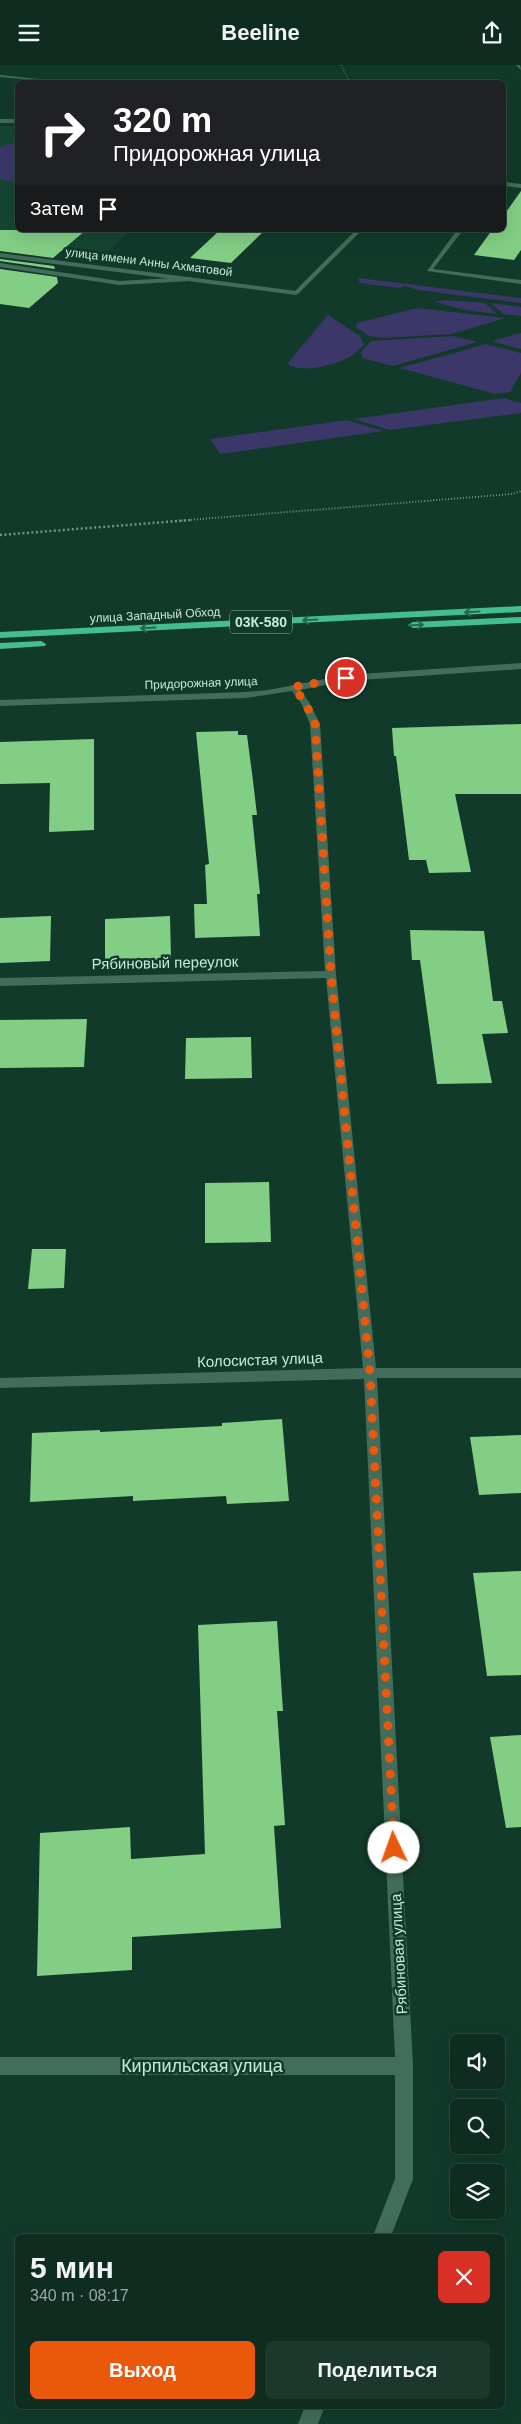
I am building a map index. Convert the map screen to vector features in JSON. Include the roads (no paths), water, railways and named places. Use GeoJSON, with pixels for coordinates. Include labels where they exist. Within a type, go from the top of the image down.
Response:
{"type":"FeatureCollection","features":[{"type":"Feature","properties":{"kind":"highway","name":"улица Западный Обход"},"geometry":{"type":"LineString","coordinates":[[0,635],[521,609]]}},
{"type":"Feature","properties":{"kind":"highway","name":"улица Западный Обход"},"geometry":{"type":"LineString","coordinates":[[0,646],[521,620]]}},
{"type":"Feature","properties":{"kind":"street"},"geometry":{"type":"LineString","coordinates":[[518,65],[521,69]]}},
{"type":"Feature","properties":{"kind":"street"},"geometry":{"type":"LineString","coordinates":[[0,76],[38,80]]}},
{"type":"Feature","properties":{"kind":"street"},"geometry":{"type":"LineString","coordinates":[[0,121],[15,121]]}},
{"type":"Feature","properties":{"kind":"street"},"geometry":{"type":"LineString","coordinates":[[506,184],[521,186]]}},
{"type":"Feature","properties":{"kind":"street","name":"улица имени Анны Ахматовой"},"geometry":{"type":"LineString","coordinates":[[0,255],[296,293],[357,232]]}},
{"type":"Feature","properties":{"kind":"street"},"geometry":{"type":"LineString","coordinates":[[458,232],[429,271],[518,282],[521,274]]}},
{"type":"Feature","properties":{"kind":"street"},"geometry":{"type":"LineString","coordinates":[[0,265],[119,283],[190,279]]}},
{"type":"Feature","properties":{"kind":"street","name":"Придорожная улица"},"geometry":{"type":"LineString","coordinates":[[0,703],[246,695],[346,678],[521,667]]}},
{"type":"Feature","properties":{"kind":"street","name":"Рябиновая улица"},"geometry":{"type":"LineString","coordinates":[[293,687],[305,702],[315,724],[331,974],[370,1373],[404,2066],[404,2179],[383,2234]]}},
{"type":"Feature","properties":{"kind":"street","name":"Рябиновый переулок"},"geometry":{"type":"LineString","coordinates":[[0,982],[331,974]]}},
{"type":"Feature","properties":{"kind":"street","name":"Колосистая улица"},"geometry":{"type":"LineString","coordinates":[[0,1383],[370,1373],[521,1373]]}},
{"type":"Feature","properties":{"kind":"street","name":"Кирпильская улица"},"geometry":{"type":"LineString","coordinates":[[0,2066],[404,2066]]}},
{"type":"Feature","properties":{"kind":"street"},"geometry":{"type":"LineString","coordinates":[[308,2424],[314,2409]]}}]}
